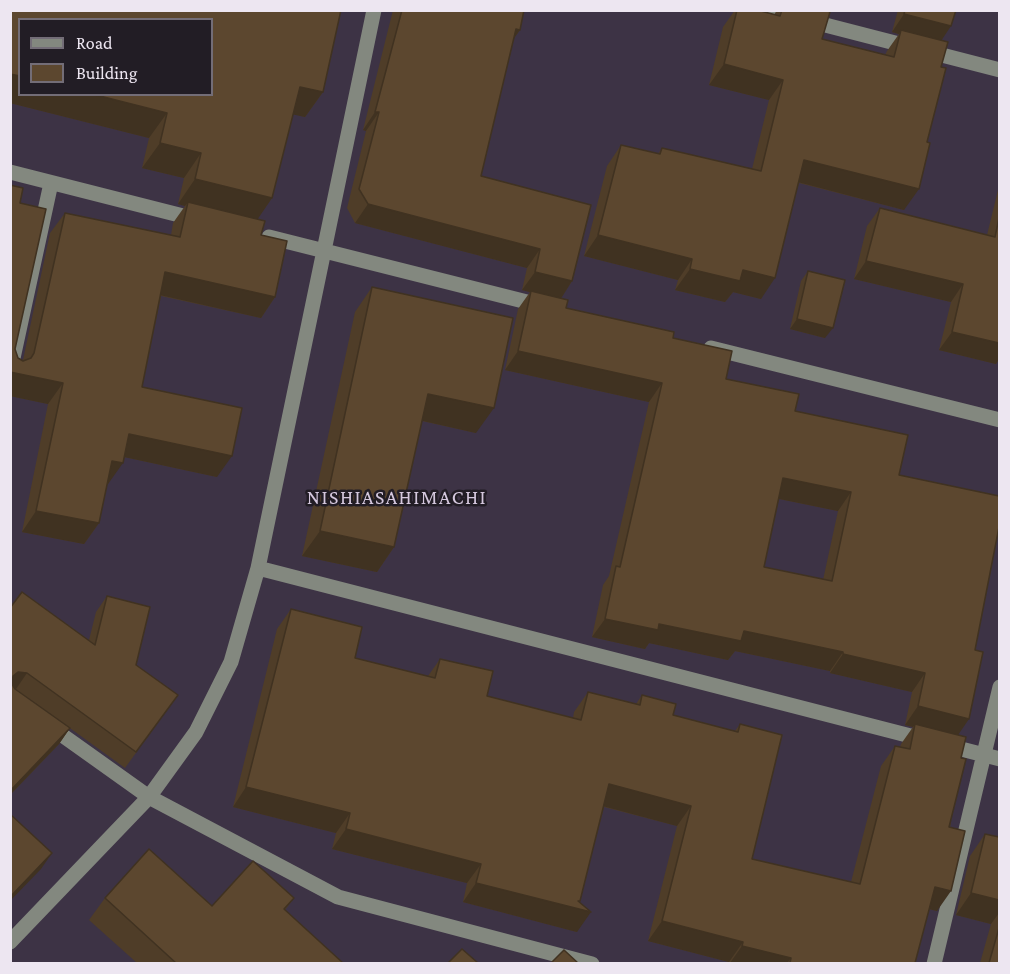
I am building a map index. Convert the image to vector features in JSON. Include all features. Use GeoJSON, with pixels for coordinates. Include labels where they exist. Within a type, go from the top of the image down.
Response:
{"type":"FeatureCollection","features":[{"type":"Feature","properties":{"kind":"street"},"geometry":{"type":"LineString","coordinates":[[10,942],[148,797],[196,732],[231,662],[258,568],[374,10]]}},
{"type":"Feature","properties":{"kind":"street"},"geometry":{"type":"LineString","coordinates":[[767,10],[999,70]]}},
{"type":"Feature","properties":{"kind":"street"},"geometry":{"type":"LineString","coordinates":[[10,172],[209,222]]}},
{"type":"Feature","properties":{"kind":"street"},"geometry":{"type":"LineString","coordinates":[[10,372],[51,183]]}},
{"type":"Feature","properties":{"kind":"street"},"geometry":{"type":"LineString","coordinates":[[255,234],[562,311]]}},
{"type":"Feature","properties":{"kind":"street"},"geometry":{"type":"LineString","coordinates":[[700,345],[999,420]]}},
{"type":"Feature","properties":{"kind":"street"},"geometry":{"type":"LineString","coordinates":[[258,568],[999,759]]}},
{"type":"Feature","properties":{"kind":"street"},"geometry":{"type":"LineString","coordinates":[[934,963],[999,687]]}},
{"type":"Feature","properties":{"kind":"street"},"geometry":{"type":"LineString","coordinates":[[38,717],[148,797],[338,897],[592,963]]}},
{"type":"Feature","properties":{"kind":"building"},"geometry":{"type":"Polygon","coordinates":[[[10,10],[341,10],[323,92],[300,87],[272,198],[195,179],[201,153],[160,143],[167,113],[100,96],[213,96],[213,18],[18,18],[18,76],[10,74],[10,10]]]}},
{"type":"Feature","properties":{"kind":"building"},"geometry":{"type":"Polygon","coordinates":[[[402,10],[524,10],[520,30],[516,29],[481,176],[591,205],[572,281],[535,272],[540,249],[368,204],[359,189],[379,112],[375,112],[402,10]]]}},
{"type":"Feature","properties":{"kind":"building"},"geometry":{"type":"Polygon","coordinates":[[[737,10],[757,10],[780,16],[782,10],[826,10],[830,12],[822,39],[894,57],[901,30],[948,42],[941,67],[946,68],[927,142],[930,143],[919,189],[804,160],[775,278],[743,270],[740,281],[690,269],[692,259],[598,235],[621,145],[660,154],[662,148],[761,171],[783,80],[724,64],[737,10]]]}},
{"type":"Feature","properties":{"kind":"building"},"geometry":{"type":"Polygon","coordinates":[[[905,10],[956,10],[951,26],[904,14],[905,10]]]}},
{"type":"Feature","properties":{"kind":"building"},"geometry":{"type":"Polygon","coordinates":[[[10,185],[23,188],[20,203],[46,209],[15,349],[18,358],[23,361],[31,358],[34,353],[65,213],[180,237],[188,202],[265,221],[261,235],[287,241],[275,297],[165,272],[142,387],[242,408],[232,456],[129,434],[123,463],[112,461],[99,523],[36,511],[63,383],[10,372],[10,185]]]}},
{"type":"Feature","properties":{"kind":"building"},"geometry":{"type":"Polygon","coordinates":[[[880,208],[995,237],[999,218],[999,343],[952,332],[963,284],[866,261],[880,208]]]}},
{"type":"Feature","properties":{"kind":"building"},"geometry":{"type":"Polygon","coordinates":[[[808,271],[845,280],[833,328],[797,319],[808,271]]]}},
{"type":"Feature","properties":{"kind":"building"},"geometry":{"type":"Polygon","coordinates":[[[372,287],[513,318],[494,408],[428,394],[394,547],[320,531],[372,287]]]}},
{"type":"Feature","properties":{"kind":"building"},"geometry":{"type":"Polygon","coordinates":[[[531,291],[568,300],[566,308],[674,332],[673,338],[732,351],[726,379],[799,394],[795,411],[908,435],[899,475],[999,496],[999,527],[975,650],[983,652],[969,719],[918,706],[925,673],[843,654],[843,652],[744,631],[741,641],[659,624],[658,630],[605,619],[616,566],[620,567],[662,383],[518,351],[531,291]],[[783,478],[764,567],[832,581],[851,492],[783,478]]]}},
{"type":"Feature","properties":{"kind":"building"},"geometry":{"type":"Polygon","coordinates":[[[22,592],[95,645],[107,596],[150,607],[136,665],[178,695],[136,752],[27,673],[18,672],[13,676],[12,684],[15,689],[70,728],[10,791],[10,608],[22,592]]]}},
{"type":"Feature","properties":{"kind":"building"},"geometry":{"type":"Polygon","coordinates":[[[291,609],[362,627],[355,658],[435,678],[440,659],[493,671],[487,696],[581,720],[588,692],[640,705],[642,695],[676,704],[673,715],[738,732],[740,724],[782,735],[752,859],[860,884],[895,746],[910,749],[915,724],[966,737],[961,758],[966,759],[949,827],[965,831],[951,891],[935,887],[915,963],[790,963],[791,958],[742,946],[743,942],[662,921],[691,806],[609,784],[580,901],[578,901],[591,912],[476,883],[481,864],[346,829],[350,813],[246,787],[291,609]]]}},
{"type":"Feature","properties":{"kind":"building"},"geometry":{"type":"Polygon","coordinates":[[[10,814],[52,853],[10,897],[10,814]]]}},
{"type":"Feature","properties":{"kind":"building"},"geometry":{"type":"Polygon","coordinates":[[[985,834],[999,837],[999,900],[971,893],[985,834]]]}},
{"type":"Feature","properties":{"kind":"building"},"geometry":{"type":"Polygon","coordinates":[[[149,849],[212,906],[253,861],[294,898],[284,909],[343,963],[176,963],[105,898],[149,849]]]}},
{"type":"Feature","properties":{"kind":"building"},"geometry":{"type":"Polygon","coordinates":[[[999,928],[999,963],[989,963],[999,928]]]}},
{"type":"Feature","properties":{"kind":"building"},"geometry":{"type":"Polygon","coordinates":[[[462,949],[478,963],[448,963],[462,949]]]}},
{"type":"Feature","properties":{"kind":"building"},"geometry":{"type":"Polygon","coordinates":[[[564,950],[578,963],[551,963],[564,950]]]}},
{"type":"Feature","properties":{"kind":"district","name":"NISHIASAHIMACHI"},"geometry":{"type":"Point","coordinates":[397,498]}}]}
